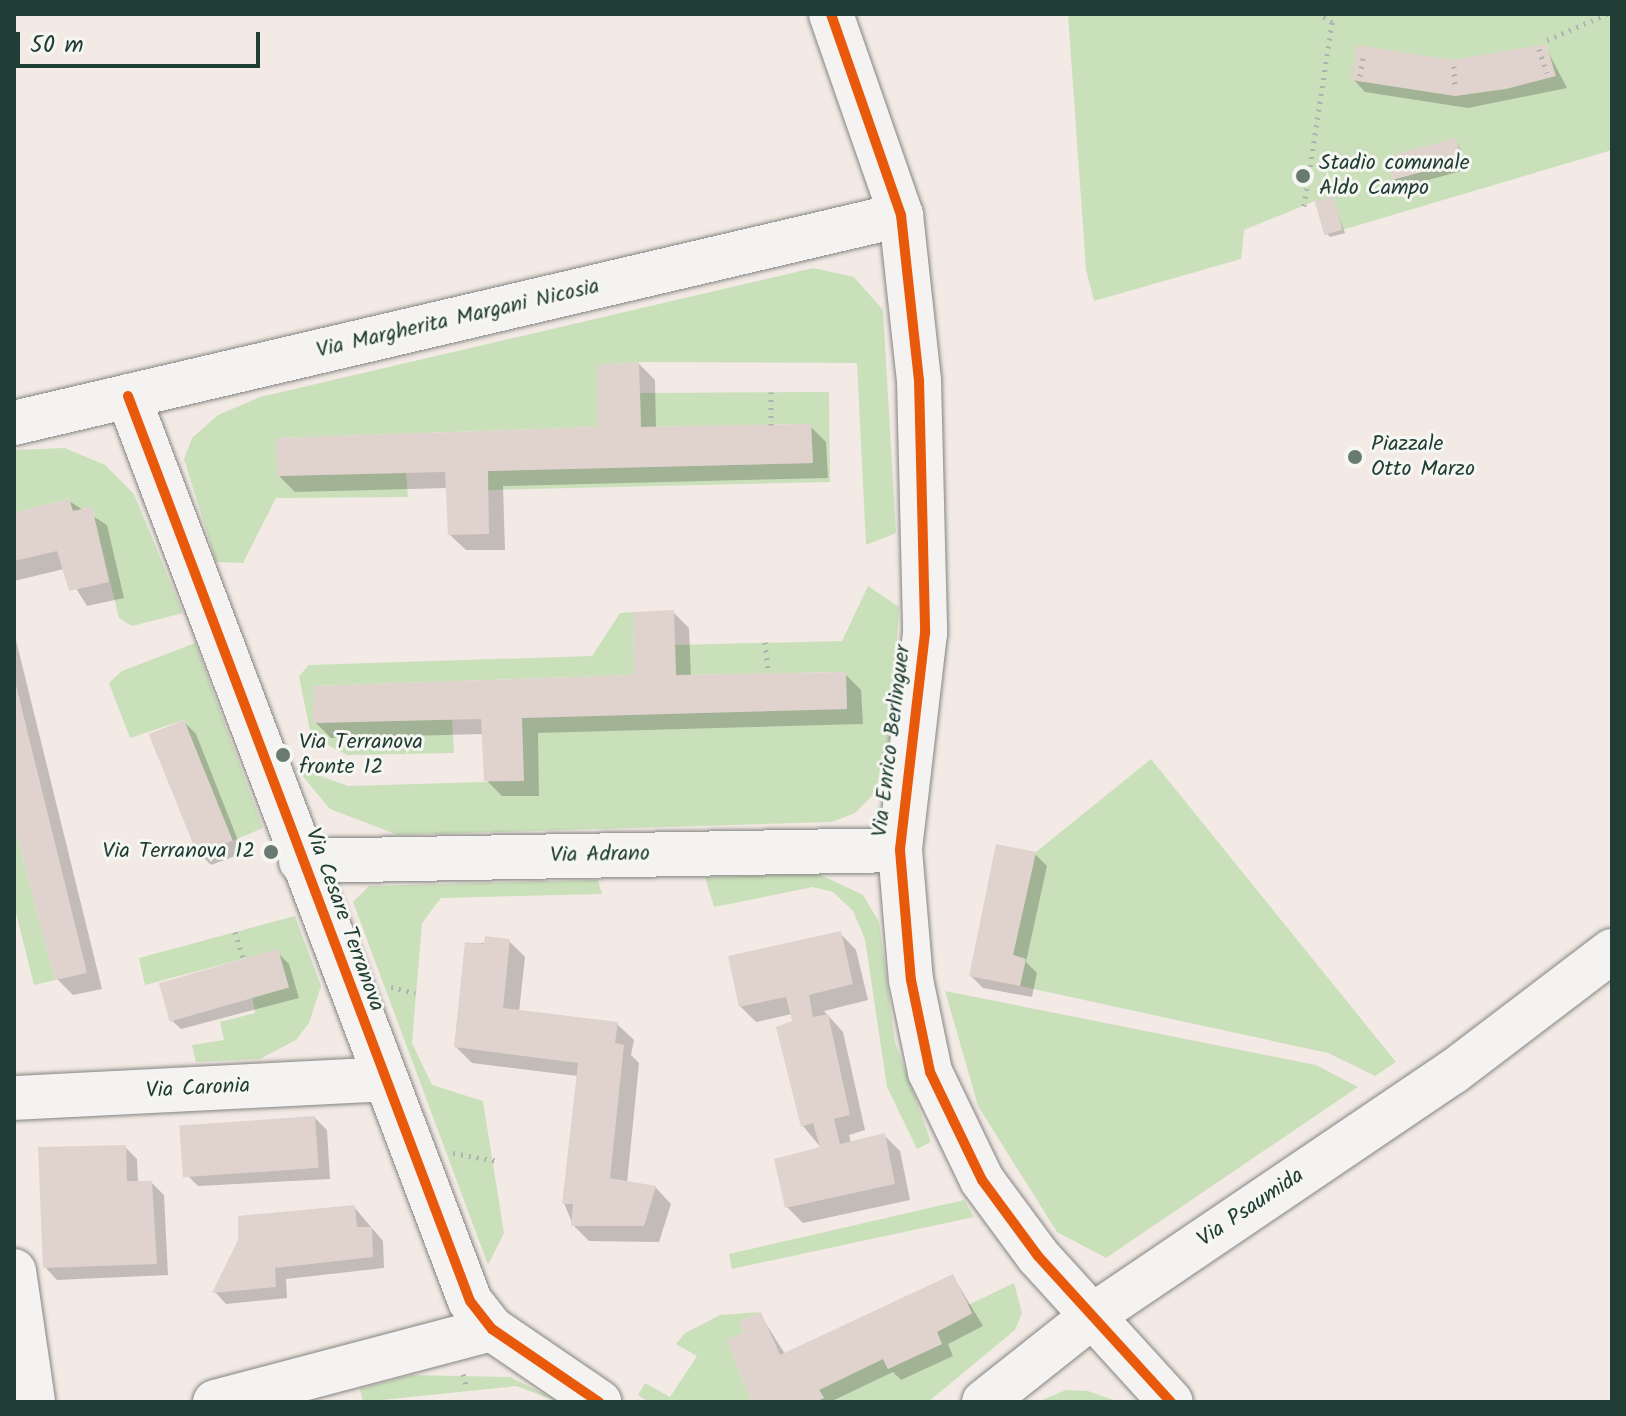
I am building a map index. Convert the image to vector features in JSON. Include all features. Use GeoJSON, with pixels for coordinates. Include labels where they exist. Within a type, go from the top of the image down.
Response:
{"type":"FeatureCollection","features":[{"type":"Feature","properties":{"kind":"street","name":"Via Enrico Berlinguer"},"geometry":{"type":"LineString","coordinates":[[831,14],[901,215],[919,380],[925,633],[900,850],[911,980],[930,1072],[955,1132],[1038,1256],[1095,1314],[1171,1402]]}},
{"type":"Feature","properties":{"kind":"street","name":"Via Margherita Margani Nicosia"},"geometry":{"type":"LineString","coordinates":[[14,423],[901,215]]}},
{"type":"Feature","properties":{"kind":"street","name":"Via Cesare Terranova"},"geometry":{"type":"LineString","coordinates":[[128,396],[383,1079],[470,1301],[492,1329],[599,1402]]}},
{"type":"Feature","properties":{"kind":"street","name":"Via Adrano"},"geometry":{"type":"LineString","coordinates":[[301,861],[900,850]]}},
{"type":"Feature","properties":{"kind":"street"},"geometry":{"type":"LineString","coordinates":[[1522,1021],[1612,951]]}},
{"type":"Feature","properties":{"kind":"street"},"geometry":{"type":"LineString","coordinates":[[1522,1021],[1612,973]]}},
{"type":"Feature","properties":{"kind":"street","name":"Via Psaumida"},"geometry":{"type":"LineString","coordinates":[[984,1402],[1095,1314],[1522,1021]]}},
{"type":"Feature","properties":{"kind":"street","name":"Via Caronia"},"geometry":{"type":"LineString","coordinates":[[14,1098],[383,1079]]}},
{"type":"Feature","properties":{"kind":"street"},"geometry":{"type":"LineString","coordinates":[[14,1271],[33,1402]]}},
{"type":"Feature","properties":{"kind":"street"},"geometry":{"type":"LineString","coordinates":[[215,1402],[492,1329]]}},
{"type":"Feature","properties":{"kind":"path"},"geometry":{"type":"LineString","coordinates":[[1304,206],[1332,22],[1319,14]]}},
{"type":"Feature","properties":{"kind":"path"},"geometry":{"type":"LineString","coordinates":[[1547,40],[1607,14]]}},
{"type":"Feature","properties":{"kind":"path"},"geometry":{"type":"LineString","coordinates":[[1539,49],[1547,73]]}},
{"type":"Feature","properties":{"kind":"path"},"geometry":{"type":"LineString","coordinates":[[1360,76],[1364,53]]}},
{"type":"Feature","properties":{"kind":"path"},"geometry":{"type":"LineString","coordinates":[[1454,66],[1455,89]]}},
{"type":"Feature","properties":{"kind":"path"},"geometry":{"type":"LineString","coordinates":[[771,392],[771,425]]}},
{"type":"Feature","properties":{"kind":"path"},"geometry":{"type":"LineString","coordinates":[[765,642],[768,673]]}},
{"type":"Feature","properties":{"kind":"path"},"geometry":{"type":"LineString","coordinates":[[235,932],[243,959]]}},
{"type":"Feature","properties":{"kind":"path"},"geometry":{"type":"LineString","coordinates":[[379,984],[415,993]]}},
{"type":"Feature","properties":{"kind":"path"},"geometry":{"type":"LineString","coordinates":[[444,1151],[497,1161]]}},
{"type":"Feature","properties":{"kind":"path"},"geometry":{"type":"LineString","coordinates":[[463,1374],[467,1388]]}},
{"type":"Feature","properties":{"kind":"green space","name":"Stadio comunale Aldo Campo"},"geometry":{"type":"Polygon","coordinates":[[[1068,14],[1612,14],[1612,150],[1325,235],[1315,201],[1244,230],[1241,259],[1094,301],[1086,270],[1068,14]]]}},
{"type":"Feature","properties":{"kind":"green space"},"geometry":{"type":"Polygon","coordinates":[[[813,268],[854,277],[883,310],[896,533],[866,545],[857,363],[639,362],[597,365],[597,427],[277,438],[277,476],[406,473],[408,497],[276,498],[243,563],[216,562],[184,459],[192,438],[218,415],[260,397],[813,268]]]}},
{"type":"Feature","properties":{"kind":"green space"},"geometry":{"type":"Polygon","coordinates":[[[829,392],[830,482],[488,490],[488,471],[813,463],[811,424],[641,427],[640,393],[829,392]]]}},
{"type":"Feature","properties":{"kind":"green space"},"geometry":{"type":"Polygon","coordinates":[[[65,448],[105,465],[134,494],[183,613],[132,626],[119,618],[92,507],[73,511],[69,499],[14,513],[14,450],[65,448]]]}},
{"type":"Feature","properties":{"kind":"green space"},"geometry":{"type":"Polygon","coordinates":[[[868,586],[899,607],[892,727],[875,793],[855,813],[832,822],[398,835],[330,809],[295,767],[348,786],[523,781],[522,718],[847,709],[845,672],[676,675],[675,645],[842,641],[868,586]]]}},
{"type":"Feature","properties":{"kind":"green space"},"geometry":{"type":"Polygon","coordinates":[[[633,612],[634,675],[313,686],[314,723],[452,719],[454,753],[347,755],[311,736],[299,676],[309,665],[592,656],[620,613],[633,612]]]}},
{"type":"Feature","properties":{"kind":"green space"},"geometry":{"type":"Polygon","coordinates":[[[195,643],[263,828],[232,841],[184,720],[130,738],[109,683],[122,671],[195,643]]]}},
{"type":"Feature","properties":{"kind":"green space"},"geometry":{"type":"Polygon","coordinates":[[[1151,759],[1396,1062],[1375,1076],[1328,1053],[1020,986],[1025,959],[1013,955],[1036,852],[1151,759]]]}},
{"type":"Feature","properties":{"kind":"green space"},"geometry":{"type":"Polygon","coordinates":[[[14,825],[55,980],[34,985],[14,905],[14,825]]]}},
{"type":"Feature","properties":{"kind":"green space"},"geometry":{"type":"Polygon","coordinates":[[[819,874],[863,895],[879,922],[895,1042],[931,1142],[917,1149],[887,1087],[865,939],[853,911],[833,892],[813,887],[714,907],[705,877],[819,874]]]}},
{"type":"Feature","properties":{"kind":"green space"},"geometry":{"type":"Polygon","coordinates":[[[598,880],[602,894],[441,898],[422,923],[412,1043],[432,1085],[483,1101],[504,1233],[488,1265],[353,902],[369,886],[598,880]]]}},
{"type":"Feature","properties":{"kind":"green space"},"geometry":{"type":"Polygon","coordinates":[[[295,916],[321,986],[309,1023],[296,1040],[260,1059],[196,1062],[192,1045],[224,1040],[220,1022],[255,1013],[252,996],[277,950],[145,985],[139,958],[295,916]]]}},
{"type":"Feature","properties":{"kind":"green space"},"geometry":{"type":"Polygon","coordinates":[[[945,991],[1316,1065],[1358,1087],[1106,1258],[1057,1232],[978,1106],[945,991]]]}},
{"type":"Feature","properties":{"kind":"green space"},"geometry":{"type":"Polygon","coordinates":[[[964,1200],[974,1217],[732,1269],[729,1254],[964,1200]]]}},
{"type":"Feature","properties":{"kind":"green space"},"geometry":{"type":"Polygon","coordinates":[[[1014,1283],[1022,1313],[1015,1330],[928,1402],[815,1402],[824,1398],[819,1390],[883,1359],[888,1369],[942,1344],[937,1332],[972,1314],[968,1305],[1014,1283]]]}},
{"type":"Feature","properties":{"kind":"green space"},"geometry":{"type":"Polygon","coordinates":[[[761,1312],[739,1322],[744,1332],[727,1341],[752,1402],[648,1402],[638,1395],[645,1383],[670,1397],[697,1356],[676,1344],[685,1333],[720,1315],[761,1312]]]}},
{"type":"Feature","properties":{"kind":"green space"},"geometry":{"type":"Polygon","coordinates":[[[412,1375],[510,1377],[560,1402],[516,1386],[363,1402],[360,1389],[412,1375]]]}},
{"type":"Feature","properties":{"kind":"green space"},"geometry":{"type":"Polygon","coordinates":[[[1066,1390],[1088,1391],[1119,1402],[1037,1402],[1066,1390]]]}},
{"type":"Feature","properties":{"kind":"building"},"geometry":{"type":"Polygon","coordinates":[[[1546,44],[1556,76],[1506,89],[1455,96],[1351,80],[1357,45],[1453,60],[1546,44]]]}},
{"type":"Feature","properties":{"kind":"building"},"geometry":{"type":"Polygon","coordinates":[[[1456,138],[1462,161],[1393,180],[1386,157],[1456,138]]]}},
{"type":"Feature","properties":{"kind":"building"},"geometry":{"type":"Polygon","coordinates":[[[1333,196],[1343,230],[1324,235],[1315,201],[1333,196]]]}},
{"type":"Feature","properties":{"kind":"building"},"geometry":{"type":"Polygon","coordinates":[[[639,362],[641,427],[811,424],[813,463],[488,471],[489,534],[448,535],[445,472],[277,476],[276,438],[597,427],[597,365],[639,362]]]}},
{"type":"Feature","properties":{"kind":"building"},"geometry":{"type":"Polygon","coordinates":[[[69,499],[73,511],[92,507],[109,582],[69,591],[57,551],[14,561],[14,513],[69,499]]]}},
{"type":"Feature","properties":{"kind":"building"},"geometry":{"type":"Polygon","coordinates":[[[674,610],[676,675],[846,672],[847,709],[522,718],[524,781],[484,781],[481,719],[313,723],[313,686],[634,675],[633,612],[674,610]]]}},
{"type":"Feature","properties":{"kind":"building"},"geometry":{"type":"Polygon","coordinates":[[[15,681],[87,973],[55,980],[14,825],[15,681]]]}},
{"type":"Feature","properties":{"kind":"building"},"geometry":{"type":"Polygon","coordinates":[[[184,720],[233,841],[197,855],[149,734],[184,720]]]}},
{"type":"Feature","properties":{"kind":"building"},"geometry":{"type":"Polygon","coordinates":[[[996,844],[1036,852],[1013,955],[1026,959],[1020,986],[969,976],[996,844]]]}},
{"type":"Feature","properties":{"kind":"building"},"geometry":{"type":"Polygon","coordinates":[[[841,931],[853,984],[809,995],[813,1017],[828,1014],[850,1115],[834,1119],[840,1144],[885,1133],[895,1184],[785,1208],[774,1159],[820,1147],[813,1123],[801,1127],[776,1027],[792,1021],[786,997],[739,1007],[728,956],[841,931]]]}},
{"type":"Feature","properties":{"kind":"building"},"geometry":{"type":"Polygon","coordinates":[[[485,936],[510,939],[503,1008],[618,1022],[615,1043],[624,1045],[610,1178],[656,1186],[644,1226],[571,1226],[573,1204],[562,1204],[578,1063],[454,1047],[465,942],[484,944],[485,936]]]}},
{"type":"Feature","properties":{"kind":"building"},"geometry":{"type":"Polygon","coordinates":[[[278,949],[289,987],[170,1022],[159,983],[278,949]]]}},
{"type":"Feature","properties":{"kind":"building"},"geometry":{"type":"Polygon","coordinates":[[[315,1116],[319,1168],[183,1177],[179,1125],[315,1116]]]}},
{"type":"Feature","properties":{"kind":"building"},"geometry":{"type":"Polygon","coordinates":[[[126,1145],[127,1181],[152,1181],[157,1264],[43,1268],[38,1147],[126,1145]]]}},
{"type":"Feature","properties":{"kind":"building"},"geometry":{"type":"Polygon","coordinates":[[[355,1205],[357,1227],[372,1227],[373,1257],[275,1268],[276,1287],[212,1293],[238,1240],[238,1216],[355,1205]]]}},
{"type":"Feature","properties":{"kind":"building"},"geometry":{"type":"Polygon","coordinates":[[[953,1274],[972,1313],[937,1332],[942,1344],[888,1369],[883,1359],[819,1390],[824,1398],[815,1402],[752,1402],[727,1341],[744,1332],[739,1322],[761,1312],[780,1355],[953,1274]]]}},
{"type":"Feature","properties":{"kind":"cycle path"},"geometry":{"type":"LineString","coordinates":[[831,14],[901,215],[919,380],[925,633],[900,850],[911,980],[930,1072],[982,1180],[1038,1256],[1171,1402]]}},
{"type":"Feature","properties":{"kind":"cycle path"},"geometry":{"type":"LineString","coordinates":[[128,396],[470,1301],[492,1329],[599,1402]]}},
{"type":"Feature","properties":{"kind":"place","name":"Stadio comunale Aldo Campo"},"geometry":{"type":"Point","coordinates":[1303,176]}},
{"type":"Feature","properties":{"kind":"place","name":"Piazzale Otto Marzo"},"geometry":{"type":"Point","coordinates":[1355,457]}},
{"type":"Feature","properties":{"kind":"place","name":"Via Terranova fronte 12"},"geometry":{"type":"Point","coordinates":[283,755]}},
{"type":"Feature","properties":{"kind":"place","name":"Via Terranova 12"},"geometry":{"type":"Point","coordinates":[271,852]}}]}
